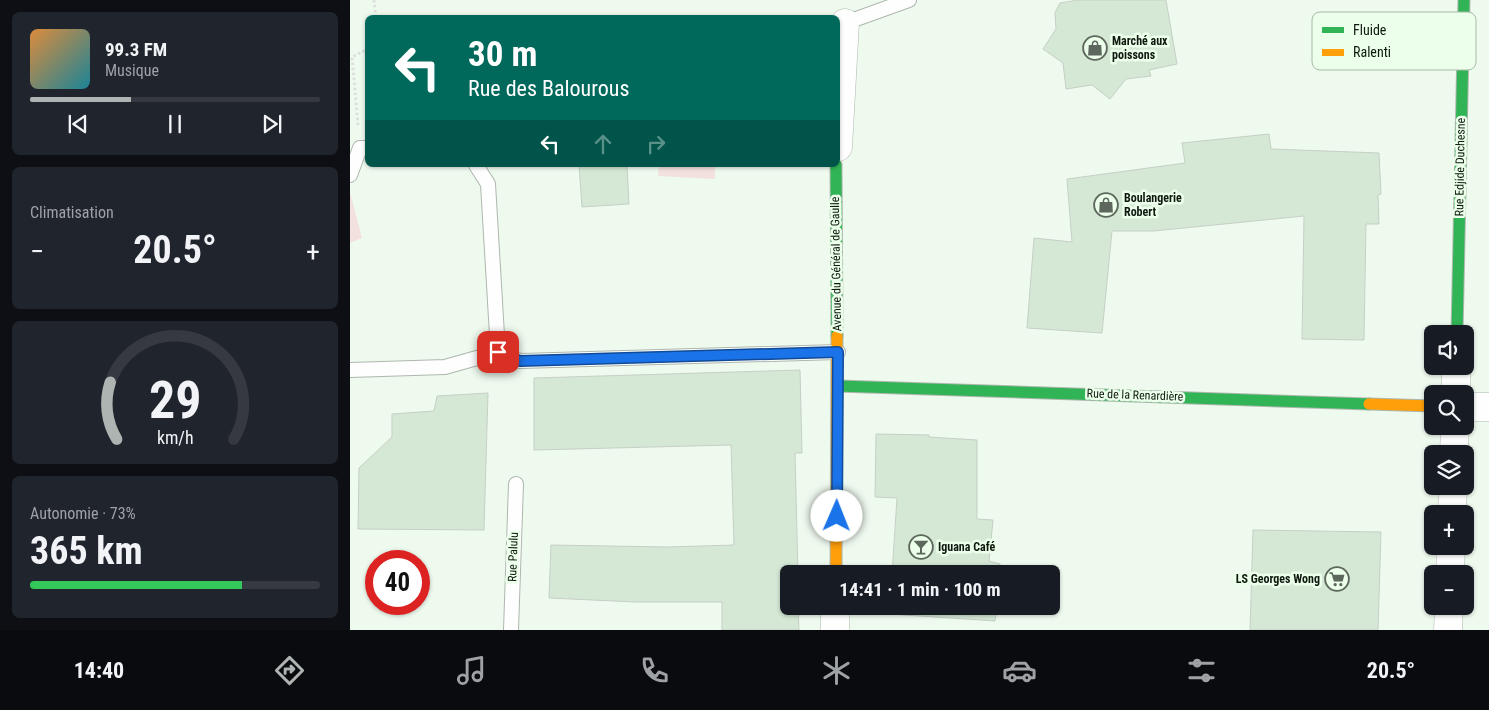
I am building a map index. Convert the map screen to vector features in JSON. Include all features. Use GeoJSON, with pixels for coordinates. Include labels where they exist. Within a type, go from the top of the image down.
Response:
{"type":"FeatureCollection","features":[{"type":"Feature","properties":{"kind":"street"},"geometry":{"type":"LineString","coordinates":[[840,112],[845,23]]}},
{"type":"Feature","properties":{"kind":"street","name":"Rue Edjide Duchesne"},"geometry":{"type":"LineString","coordinates":[[1457,325],[1463,70]]}},
{"type":"Feature","properties":{"kind":"street","name":"Avenue du Général de Gaulle"},"geometry":{"type":"LineString","coordinates":[[836,167],[838,352],[836,565]]}},
{"type":"Feature","properties":{"kind":"street","name":"Rue de la Renardière"},"geometry":{"type":"LineString","coordinates":[[838,386],[1424,406]]}},
{"type":"Feature","properties":{"kind":"street"},"geometry":{"type":"LineString","coordinates":[[1474,407],[1489,407]]}},
{"type":"Feature","properties":{"kind":"street"},"geometry":{"type":"LineString","coordinates":[[835,615],[835,630]]}},
{"type":"Feature","properties":{"kind":"street"},"geometry":{"type":"LineString","coordinates":[[1448,630],[1449,615]]}},
{"type":"Feature","properties":{"kind":"lane"},"geometry":{"type":"LineString","coordinates":[[845,23],[909,0]]}},
{"type":"Feature","properties":{"kind":"lane"},"geometry":{"type":"LineString","coordinates":[[350,175],[364,148]]}},
{"type":"Feature","properties":{"kind":"lane"},"geometry":{"type":"LineString","coordinates":[[477,167],[488,184],[498,352]]}},
{"type":"Feature","properties":{"kind":"lane"},"geometry":{"type":"LineString","coordinates":[[350,370],[445,367],[498,352],[520,361],[838,352]]}},
{"type":"Feature","properties":{"kind":"lane","name":"Rue Palulu"},"geometry":{"type":"LineString","coordinates":[[511,630],[516,484]]}},
{"type":"Feature","properties":{"kind":"path"},"geometry":{"type":"LineString","coordinates":[[374,0],[376,15]]}},
{"type":"Feature","properties":{"kind":"path"},"geometry":{"type":"LineString","coordinates":[[364,148],[352,57],[365,50]]}},
{"type":"Feature","properties":{"kind":"shaded area"},"geometry":{"type":"Polygon","coordinates":[[[659,167],[715,167],[715,179],[658,176],[659,167]]]}},
{"type":"Feature","properties":{"kind":"shaded area"},"geometry":{"type":"Polygon","coordinates":[[[350,192],[362,238],[350,243],[350,192]]]}},
{"type":"Feature","properties":{"kind":"building"},"geometry":{"type":"Polygon","coordinates":[[[1078,0],[1166,0],[1177,64],[1149,70],[1151,76],[1126,79],[1110,99],[1092,85],[1066,89],[1063,63],[1043,49],[1056,29],[1055,13],[1060,3],[1078,0]]]}},
{"type":"Feature","properties":{"kind":"building"},"geometry":{"type":"Polygon","coordinates":[[[1269,134],[1271,149],[1379,153],[1381,194],[1378,195],[1379,224],[1366,224],[1364,340],[1302,339],[1304,216],[1154,231],[1112,231],[1102,333],[1027,328],[1034,238],[1072,242],[1067,179],[1185,163],[1182,143],[1269,134]]]}},
{"type":"Feature","properties":{"kind":"building"},"geometry":{"type":"Polygon","coordinates":[[[579,167],[627,167],[629,204],[582,207],[579,167]]]}},
{"type":"Feature","properties":{"kind":"building"},"geometry":{"type":"Polygon","coordinates":[[[800,370],[802,453],[795,453],[798,565],[780,565],[780,615],[798,615],[799,630],[722,630],[722,602],[635,602],[549,598],[551,545],[667,547],[734,545],[731,445],[534,450],[534,378],[800,370]]]}},
{"type":"Feature","properties":{"kind":"building"},"geometry":{"type":"Polygon","coordinates":[[[488,393],[484,530],[358,529],[359,468],[392,437],[392,414],[434,411],[437,396],[488,393]]]}},
{"type":"Feature","properties":{"kind":"building"},"geometry":{"type":"Polygon","coordinates":[[[876,434],[929,435],[929,437],[977,440],[977,519],[993,520],[989,561],[1000,565],[893,565],[897,498],[875,497],[876,434]]]}},
{"type":"Feature","properties":{"kind":"building"},"geometry":{"type":"Polygon","coordinates":[[[1253,530],[1381,532],[1378,630],[1250,630],[1253,530]]]}},
{"type":"Feature","properties":{"kind":"building"},"geometry":{"type":"Polygon","coordinates":[[[904,615],[996,615],[995,621],[904,615]]]}},
{"type":"Feature","properties":{"kind":"traffic: fast"},"geometry":{"type":"LineString","coordinates":[[1464,0],[1464,12]]}},
{"type":"Feature","properties":{"kind":"traffic: fast"},"geometry":{"type":"LineString","coordinates":[[1457,325],[1463,70]]}},
{"type":"Feature","properties":{"kind":"traffic: fast"},"geometry":{"type":"LineString","coordinates":[[836,167],[837,336]]}},
{"type":"Feature","properties":{"kind":"traffic: fast"},"geometry":{"type":"LineString","coordinates":[[838,386],[1369,404]]}},
{"type":"Feature","properties":{"kind":"traffic: slow"},"geometry":{"type":"LineString","coordinates":[[836,565],[837,336]]}},
{"type":"Feature","properties":{"kind":"traffic: slow"},"geometry":{"type":"LineString","coordinates":[[1369,404],[1424,406]]}},
{"type":"Feature","properties":{"kind":"place","name":"Marché aux poissons"},"geometry":{"type":"Point","coordinates":[1095,48]}},
{"type":"Feature","properties":{"kind":"place","name":"Boulangerie Robert"},"geometry":{"type":"Point","coordinates":[1106,205]}},
{"type":"Feature","properties":{"kind":"place","name":"Iguana Café"},"geometry":{"type":"Point","coordinates":[921,547]}},
{"type":"Feature","properties":{"kind":"place","name":"LS Georges Wong"},"geometry":{"type":"Point","coordinates":[1337,579]}},
{"type":"Feature","properties":{"kind":"route"},"geometry":{"type":"LineString","coordinates":[[498,352],[520,361],[838,352],[837,516]]}}]}
